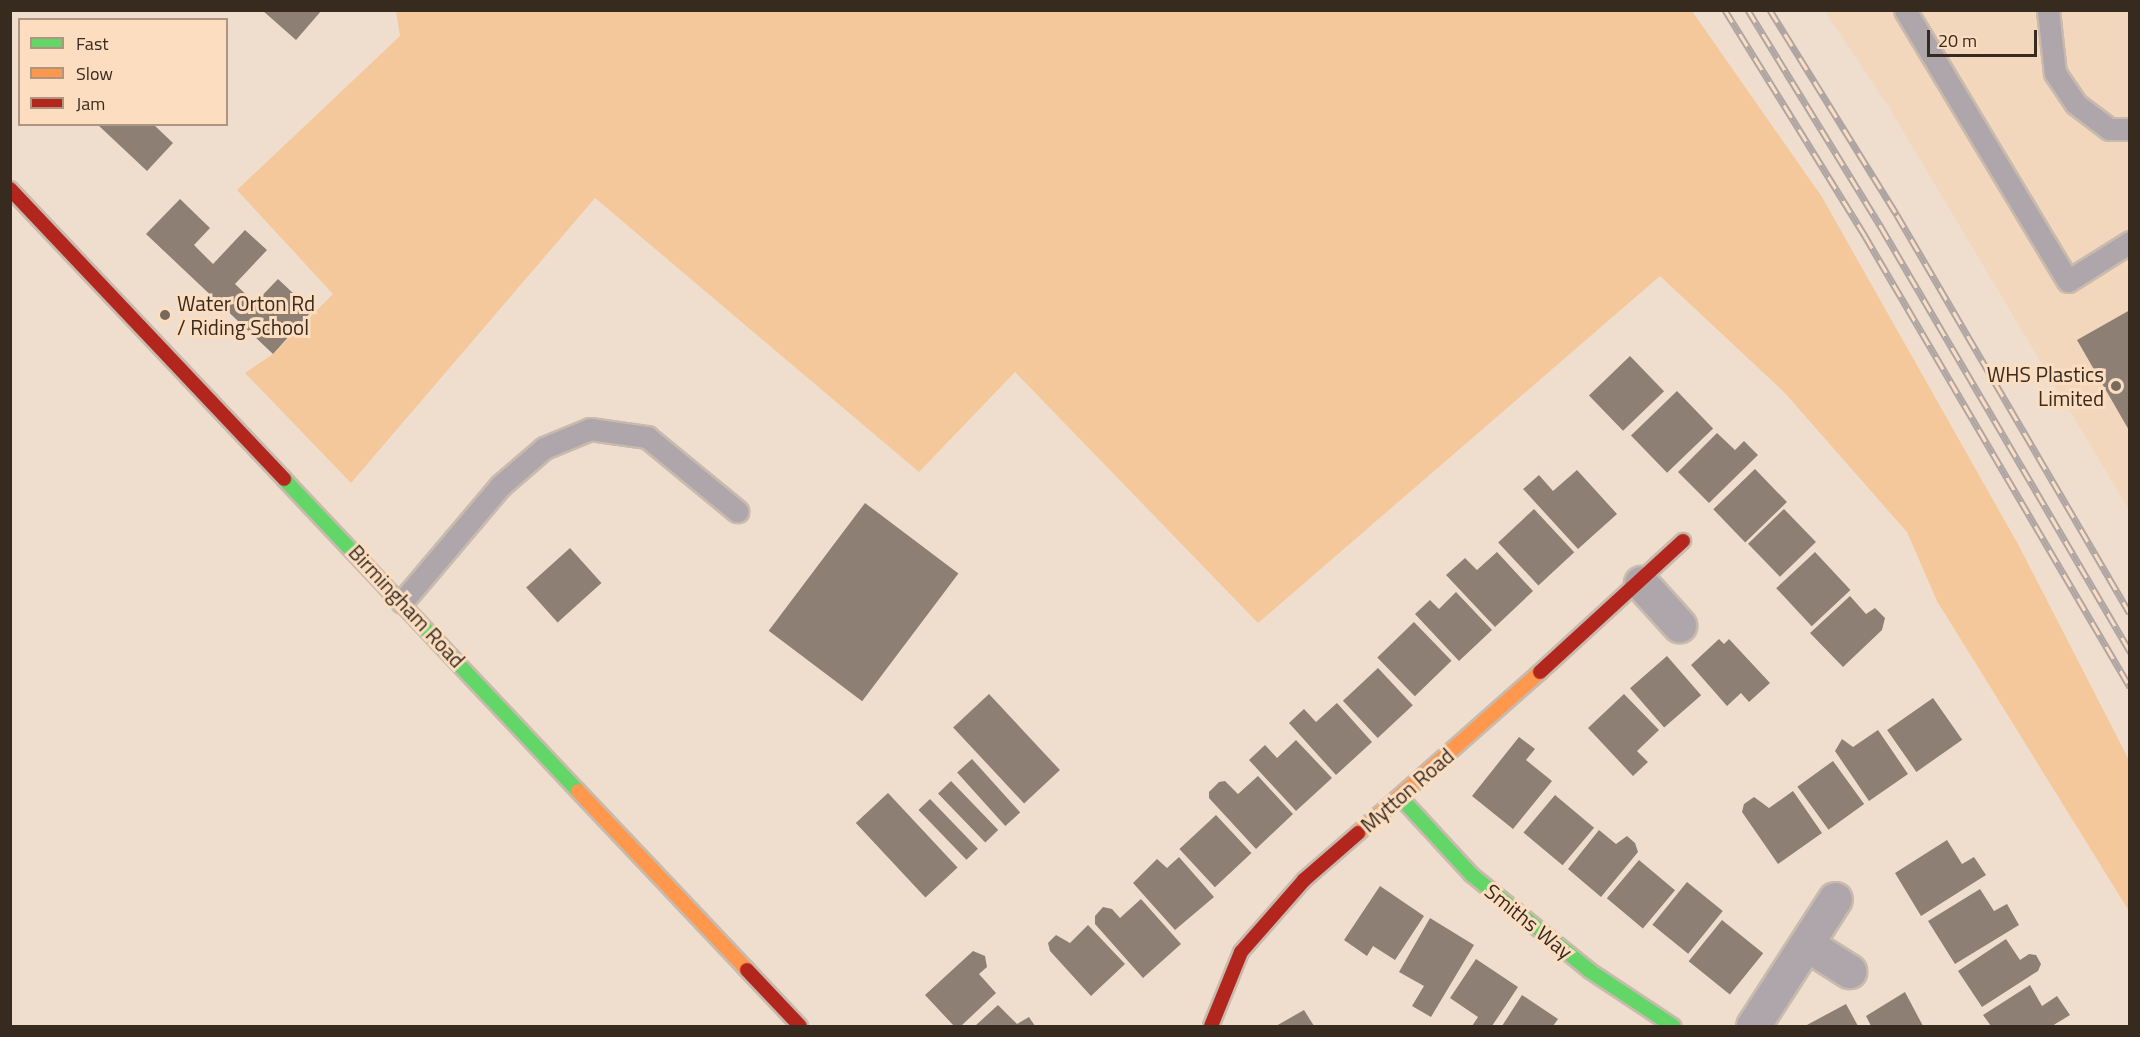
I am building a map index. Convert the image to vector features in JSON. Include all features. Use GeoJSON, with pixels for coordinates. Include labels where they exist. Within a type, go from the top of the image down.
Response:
{"type":"FeatureCollection","features":[{"type":"Feature","properties":{"kind":"main road","name":"Birmingham Road"},"geometry":{"type":"LineString","coordinates":[[10,189],[800,1026]]}},
{"type":"Feature","properties":{"kind":"main road","name":"Mytton Road"},"geometry":{"type":"LineString","coordinates":[[1210,1026],[1241,952],[1304,880],[1641,583],[1683,541]]}},
{"type":"Feature","properties":{"kind":"main road","name":"Smiths Way"},"geometry":{"type":"LineString","coordinates":[[1400,797],[1472,875],[1590,971],[1673,1026]]}},
{"type":"Feature","properties":{"kind":"street"},"geometry":{"type":"LineString","coordinates":[[1641,583],[1679,625]]}},
{"type":"Feature","properties":{"kind":"street"},"geometry":{"type":"LineString","coordinates":[[1753,1026],[1808,945],[1835,899]]}},
{"type":"Feature","properties":{"kind":"street"},"geometry":{"type":"LineString","coordinates":[[1808,945],[1849,971]]}},
{"type":"Feature","properties":{"kind":"lane"},"geometry":{"type":"LineString","coordinates":[[1905,10],[2067,281],[2130,242]]}},
{"type":"Feature","properties":{"kind":"lane"},"geometry":{"type":"LineString","coordinates":[[2048,10],[2055,73],[2060,81],[2076,104],[2109,129],[2130,129]]}},
{"type":"Feature","properties":{"kind":"lane"},"geometry":{"type":"LineString","coordinates":[[402,602],[500,486],[544,448],[590,429],[647,436],[737,511]]}},
{"type":"Feature","properties":{"kind":"shaded area"},"geometry":{"type":"Polygon","coordinates":[[[396,11],[1692,11],[1822,197],[2019,546],[2129,760],[2129,911],[1937,601],[1907,532],[1784,392],[1660,276],[1258,623],[1015,372],[919,472],[595,198],[351,483],[245,373],[273,354],[333,294],[237,190],[400,36],[396,11]]]}},
{"type":"Feature","properties":{"kind":"shaded area"},"geometry":{"type":"Polygon","coordinates":[[[1825,11],[2129,11],[2129,510],[1888,106],[1825,11]]]}},
{"type":"Feature","properties":{"kind":"building"},"geometry":{"type":"Polygon","coordinates":[[[262,10],[322,10],[296,40],[262,10]]]}},
{"type":"Feature","properties":{"kind":"building"},"geometry":{"type":"Polygon","coordinates":[[[99,126],[155,126],[173,143],[147,171],[99,126]]]}},
{"type":"Feature","properties":{"kind":"building"},"geometry":{"type":"Polygon","coordinates":[[[180,199],[210,228],[194,245],[213,264],[245,230],[267,250],[235,284],[255,303],[278,279],[312,311],[273,354],[146,234],[180,199]]]}},
{"type":"Feature","properties":{"kind":"building","name":"WHS Plastics Limited"},"geometry":{"type":"Polygon","coordinates":[[[2130,310],[2130,432],[2077,340],[2130,310]]]}},
{"type":"Feature","properties":{"kind":"building"},"geometry":{"type":"Polygon","coordinates":[[[1630,356],[1664,391],[1623,431],[1589,396],[1630,356]]]}},
{"type":"Feature","properties":{"kind":"building"},"geometry":{"type":"Polygon","coordinates":[[[1677,391],[1713,428],[1667,473],[1631,435],[1677,391]]]}},
{"type":"Feature","properties":{"kind":"building"},"geometry":{"type":"Polygon","coordinates":[[[1717,433],[1735,450],[1744,441],[1758,455],[1709,503],[1678,472],[1717,433]]]}},
{"type":"Feature","properties":{"kind":"building"},"geometry":{"type":"Polygon","coordinates":[[[1755,469],[1787,502],[1745,542],[1713,509],[1755,469]]]}},
{"type":"Feature","properties":{"kind":"building"},"geometry":{"type":"Polygon","coordinates":[[[1577,470],[1617,514],[1578,549],[1523,489],[1539,475],[1553,491],[1577,470]]]}},
{"type":"Feature","properties":{"kind":"building"},"geometry":{"type":"Polygon","coordinates":[[[865,503],[958,573],[862,701],[769,631],[865,503]]]}},
{"type":"Feature","properties":{"kind":"building"},"geometry":{"type":"Polygon","coordinates":[[[1534,509],[1574,552],[1538,586],[1498,542],[1534,509]]]}},
{"type":"Feature","properties":{"kind":"building"},"geometry":{"type":"Polygon","coordinates":[[[1784,509],[1816,542],[1780,577],[1748,544],[1784,509]]]}},
{"type":"Feature","properties":{"kind":"building"},"geometry":{"type":"Polygon","coordinates":[[[570,548],[601,583],[558,622],[526,587],[570,548]]]}},
{"type":"Feature","properties":{"kind":"building"},"geometry":{"type":"Polygon","coordinates":[[[1497,552],[1533,591],[1495,627],[1446,575],[1465,558],[1477,570],[1497,552]]]}},
{"type":"Feature","properties":{"kind":"building"},"geometry":{"type":"Polygon","coordinates":[[[1815,552],[1850,590],[1812,626],[1776,588],[1815,552]]]}},
{"type":"Feature","properties":{"kind":"building"},"geometry":{"type":"Polygon","coordinates":[[[1456,592],[1492,630],[1459,661],[1415,614],[1430,600],[1439,609],[1456,592]]]}},
{"type":"Feature","properties":{"kind":"building"},"geometry":{"type":"Polygon","coordinates":[[[1850,596],[1866,614],[1875,608],[1885,618],[1882,630],[1843,667],[1810,633],[1850,596]]]}},
{"type":"Feature","properties":{"kind":"building"},"geometry":{"type":"Polygon","coordinates":[[[1414,622],[1452,661],[1415,696],[1377,657],[1414,622]]]}},
{"type":"Feature","properties":{"kind":"building"},"geometry":{"type":"Polygon","coordinates":[[[1719,639],[1724,644],[1729,639],[1770,683],[1749,702],[1741,693],[1727,706],[1691,665],[1719,639]]]}},
{"type":"Feature","properties":{"kind":"building"},"geometry":{"type":"Polygon","coordinates":[[[1667,656],[1701,695],[1664,727],[1630,688],[1667,656]]]}},
{"type":"Feature","properties":{"kind":"building"},"geometry":{"type":"Polygon","coordinates":[[[1378,668],[1413,705],[1378,738],[1343,701],[1378,668]]]}},
{"type":"Feature","properties":{"kind":"building"},"geometry":{"type":"Polygon","coordinates":[[[989,694],[1060,770],[1024,803],[953,727],[989,694]]]}},
{"type":"Feature","properties":{"kind":"building"},"geometry":{"type":"Polygon","coordinates":[[[1624,694],[1659,730],[1637,751],[1648,762],[1633,776],[1588,728],[1624,694]]]}},
{"type":"Feature","properties":{"kind":"building"},"geometry":{"type":"Polygon","coordinates":[[[1933,698],[1962,740],[1916,772],[1887,730],[1933,698]]]}},
{"type":"Feature","properties":{"kind":"building"},"geometry":{"type":"Polygon","coordinates":[[[1337,703],[1372,742],[1336,775],[1289,723],[1304,709],[1316,722],[1337,703]]]}},
{"type":"Feature","properties":{"kind":"building"},"geometry":{"type":"Polygon","coordinates":[[[1878,730],[1908,774],[1869,801],[1835,751],[1842,739],[1853,747],[1878,730]]]}},
{"type":"Feature","properties":{"kind":"building"},"geometry":{"type":"Polygon","coordinates":[[[1519,737],[1535,749],[1526,760],[1552,781],[1513,829],[1472,796],[1519,737]]]}},
{"type":"Feature","properties":{"kind":"building"},"geometry":{"type":"Polygon","coordinates":[[[1296,740],[1332,778],[1296,811],[1249,760],[1265,745],[1277,758],[1296,740]]]}},
{"type":"Feature","properties":{"kind":"building"},"geometry":{"type":"Polygon","coordinates":[[[972,759],[1020,813],[1005,826],[957,772],[972,759]]]}},
{"type":"Feature","properties":{"kind":"building"},"geometry":{"type":"Polygon","coordinates":[[[1833,761],[1864,804],[1829,830],[1797,787],[1833,761]]]}},
{"type":"Feature","properties":{"kind":"building"},"geometry":{"type":"Polygon","coordinates":[[[1258,776],[1293,814],[1256,849],[1209,798],[1209,792],[1219,782],[1225,781],[1238,794],[1258,776]]]}},
{"type":"Feature","properties":{"kind":"building"},"geometry":{"type":"Polygon","coordinates":[[[951,781],[998,830],[985,842],[938,794],[951,781]]]}},
{"type":"Feature","properties":{"kind":"building"},"geometry":{"type":"Polygon","coordinates":[[[1793,791],[1822,833],[1778,864],[1742,812],[1744,804],[1754,797],[1769,808],[1793,791]]]}},
{"type":"Feature","properties":{"kind":"building"},"geometry":{"type":"Polygon","coordinates":[[[888,793],[958,868],[925,898],[856,823],[888,793]]]}},
{"type":"Feature","properties":{"kind":"building"},"geometry":{"type":"Polygon","coordinates":[[[1555,795],[1594,828],[1563,865],[1524,833],[1555,795]]]}},
{"type":"Feature","properties":{"kind":"building"},"geometry":{"type":"Polygon","coordinates":[[[930,799],[978,849],[966,860],[918,810],[930,799]]]}},
{"type":"Feature","properties":{"kind":"building"},"geometry":{"type":"Polygon","coordinates":[[[1216,815],[1251,853],[1215,887],[1179,849],[1216,815]]]}},
{"type":"Feature","properties":{"kind":"building"},"geometry":{"type":"Polygon","coordinates":[[[1599,830],[1616,844],[1627,836],[1635,843],[1638,852],[1601,897],[1568,869],[1599,830]]]}},
{"type":"Feature","properties":{"kind":"building"},"geometry":{"type":"Polygon","coordinates":[[[1947,840],[1962,864],[1974,857],[1986,875],[1921,916],[1895,873],[1947,840]]]}},
{"type":"Feature","properties":{"kind":"building"},"geometry":{"type":"Polygon","coordinates":[[[1179,857],[1214,897],[1175,930],[1133,883],[1157,859],[1167,868],[1179,857]]]}},
{"type":"Feature","properties":{"kind":"building"},"geometry":{"type":"Polygon","coordinates":[[[1639,860],[1675,890],[1643,929],[1607,898],[1639,860]]]}},
{"type":"Feature","properties":{"kind":"building"},"geometry":{"type":"Polygon","coordinates":[[[1687,882],[1723,911],[1688,954],[1652,925],[1687,882]]]}},
{"type":"Feature","properties":{"kind":"building"},"geometry":{"type":"Polygon","coordinates":[[[1380,886],[1424,916],[1395,960],[1373,946],[1367,956],[1344,940],[1380,886]]]}},
{"type":"Feature","properties":{"kind":"building"},"geometry":{"type":"Polygon","coordinates":[[[1980,889],[1994,911],[2007,904],[2019,925],[1955,964],[1928,921],[1980,889]]]}},
{"type":"Feature","properties":{"kind":"building"},"geometry":{"type":"Polygon","coordinates":[[[1141,899],[1181,944],[1143,978],[1095,924],[1095,916],[1103,907],[1112,909],[1120,918],[1141,899]]]}},
{"type":"Feature","properties":{"kind":"building"},"geometry":{"type":"Polygon","coordinates":[[[1430,918],[1474,945],[1431,1017],[1412,1006],[1424,986],[1399,972],[1430,918]]]}},
{"type":"Feature","properties":{"kind":"building"},"geometry":{"type":"Polygon","coordinates":[[[1722,920],[1763,953],[1730,995],[1689,961],[1722,920]]]}},
{"type":"Feature","properties":{"kind":"building"},"geometry":{"type":"Polygon","coordinates":[[[1088,925],[1125,964],[1091,996],[1050,951],[1048,943],[1056,935],[1070,943],[1088,925]]]}},
{"type":"Feature","properties":{"kind":"building"},"geometry":{"type":"Polygon","coordinates":[[[2006,939],[2020,960],[2029,954],[2036,955],[2041,964],[2038,971],[1982,1007],[1958,971],[2006,939]]]}},
{"type":"Feature","properties":{"kind":"building"},"geometry":{"type":"Polygon","coordinates":[[[973,951],[985,956],[987,967],[979,974],[996,993],[961,1026],[954,1026],[925,995],[973,951]]]}},
{"type":"Feature","properties":{"kind":"building"},"geometry":{"type":"Polygon","coordinates":[[[1476,959],[1518,987],[1492,1026],[1472,1026],[1478,1017],[1450,998],[1476,959]]]}},
{"type":"Feature","properties":{"kind":"building"},"geometry":{"type":"Polygon","coordinates":[[[2030,985],[2042,1006],[2057,996],[2070,1015],[2052,1026],[1991,1026],[1983,1015],[2030,985]]]}},
{"type":"Feature","properties":{"kind":"building"},"geometry":{"type":"Polygon","coordinates":[[[1905,992],[1923,1026],[1871,1026],[1866,1016],[1905,992]]]}},
{"type":"Feature","properties":{"kind":"building"},"geometry":{"type":"Polygon","coordinates":[[[1522,995],[1558,1019],[1553,1026],[1502,1026],[1522,995]]]}},
{"type":"Feature","properties":{"kind":"building"},"geometry":{"type":"Polygon","coordinates":[[[1846,1004],[1858,1026],[1805,1026],[1846,1004]]]}},
{"type":"Feature","properties":{"kind":"building"},"geometry":{"type":"Polygon","coordinates":[[[998,1005],[1017,1024],[1029,1017],[1035,1026],[975,1026],[998,1005]]]}},
{"type":"Feature","properties":{"kind":"building"},"geometry":{"type":"Polygon","coordinates":[[[1304,1010],[1314,1026],[1276,1026],[1304,1010]]]}},
{"type":"Feature","properties":{"kind":"railway"},"geometry":{"type":"LineString","coordinates":[[1725,10],[1865,236],[2130,687]]}},
{"type":"Feature","properties":{"kind":"railway"},"geometry":{"type":"LineString","coordinates":[[1748,10],[1881,227],[2130,652]]}},
{"type":"Feature","properties":{"kind":"railway"},"geometry":{"type":"LineString","coordinates":[[1770,10],[1897,215],[2130,613]]}},
{"type":"Feature","properties":{"kind":"traffic: fast"},"geometry":{"type":"LineString","coordinates":[[284,479],[578,791]]}},
{"type":"Feature","properties":{"kind":"traffic: fast"},"geometry":{"type":"LineString","coordinates":[[1400,797],[1472,875],[1590,971],[1673,1026]]}},
{"type":"Feature","properties":{"kind":"traffic: slow"},"geometry":{"type":"LineString","coordinates":[[1358,833],[1540,672]]}},
{"type":"Feature","properties":{"kind":"traffic: slow"},"geometry":{"type":"LineString","coordinates":[[578,791],[747,970]]}},
{"type":"Feature","properties":{"kind":"traffic: jam"},"geometry":{"type":"LineString","coordinates":[[10,189],[284,479]]}},
{"type":"Feature","properties":{"kind":"traffic: jam"},"geometry":{"type":"LineString","coordinates":[[1540,672],[1683,541]]}},
{"type":"Feature","properties":{"kind":"traffic: jam"},"geometry":{"type":"LineString","coordinates":[[1211,1026],[1241,952],[1304,880],[1358,833]]}},
{"type":"Feature","properties":{"kind":"traffic: jam"},"geometry":{"type":"LineString","coordinates":[[747,970],[800,1026]]}},
{"type":"Feature","properties":{"kind":"place","name":"Water Orton Rd / Riding School"},"geometry":{"type":"Point","coordinates":[165,315]}},
{"type":"Feature","properties":{"kind":"place","name":"WHS Plastics Limited"},"geometry":{"type":"Point","coordinates":[2116,386]}}]}
